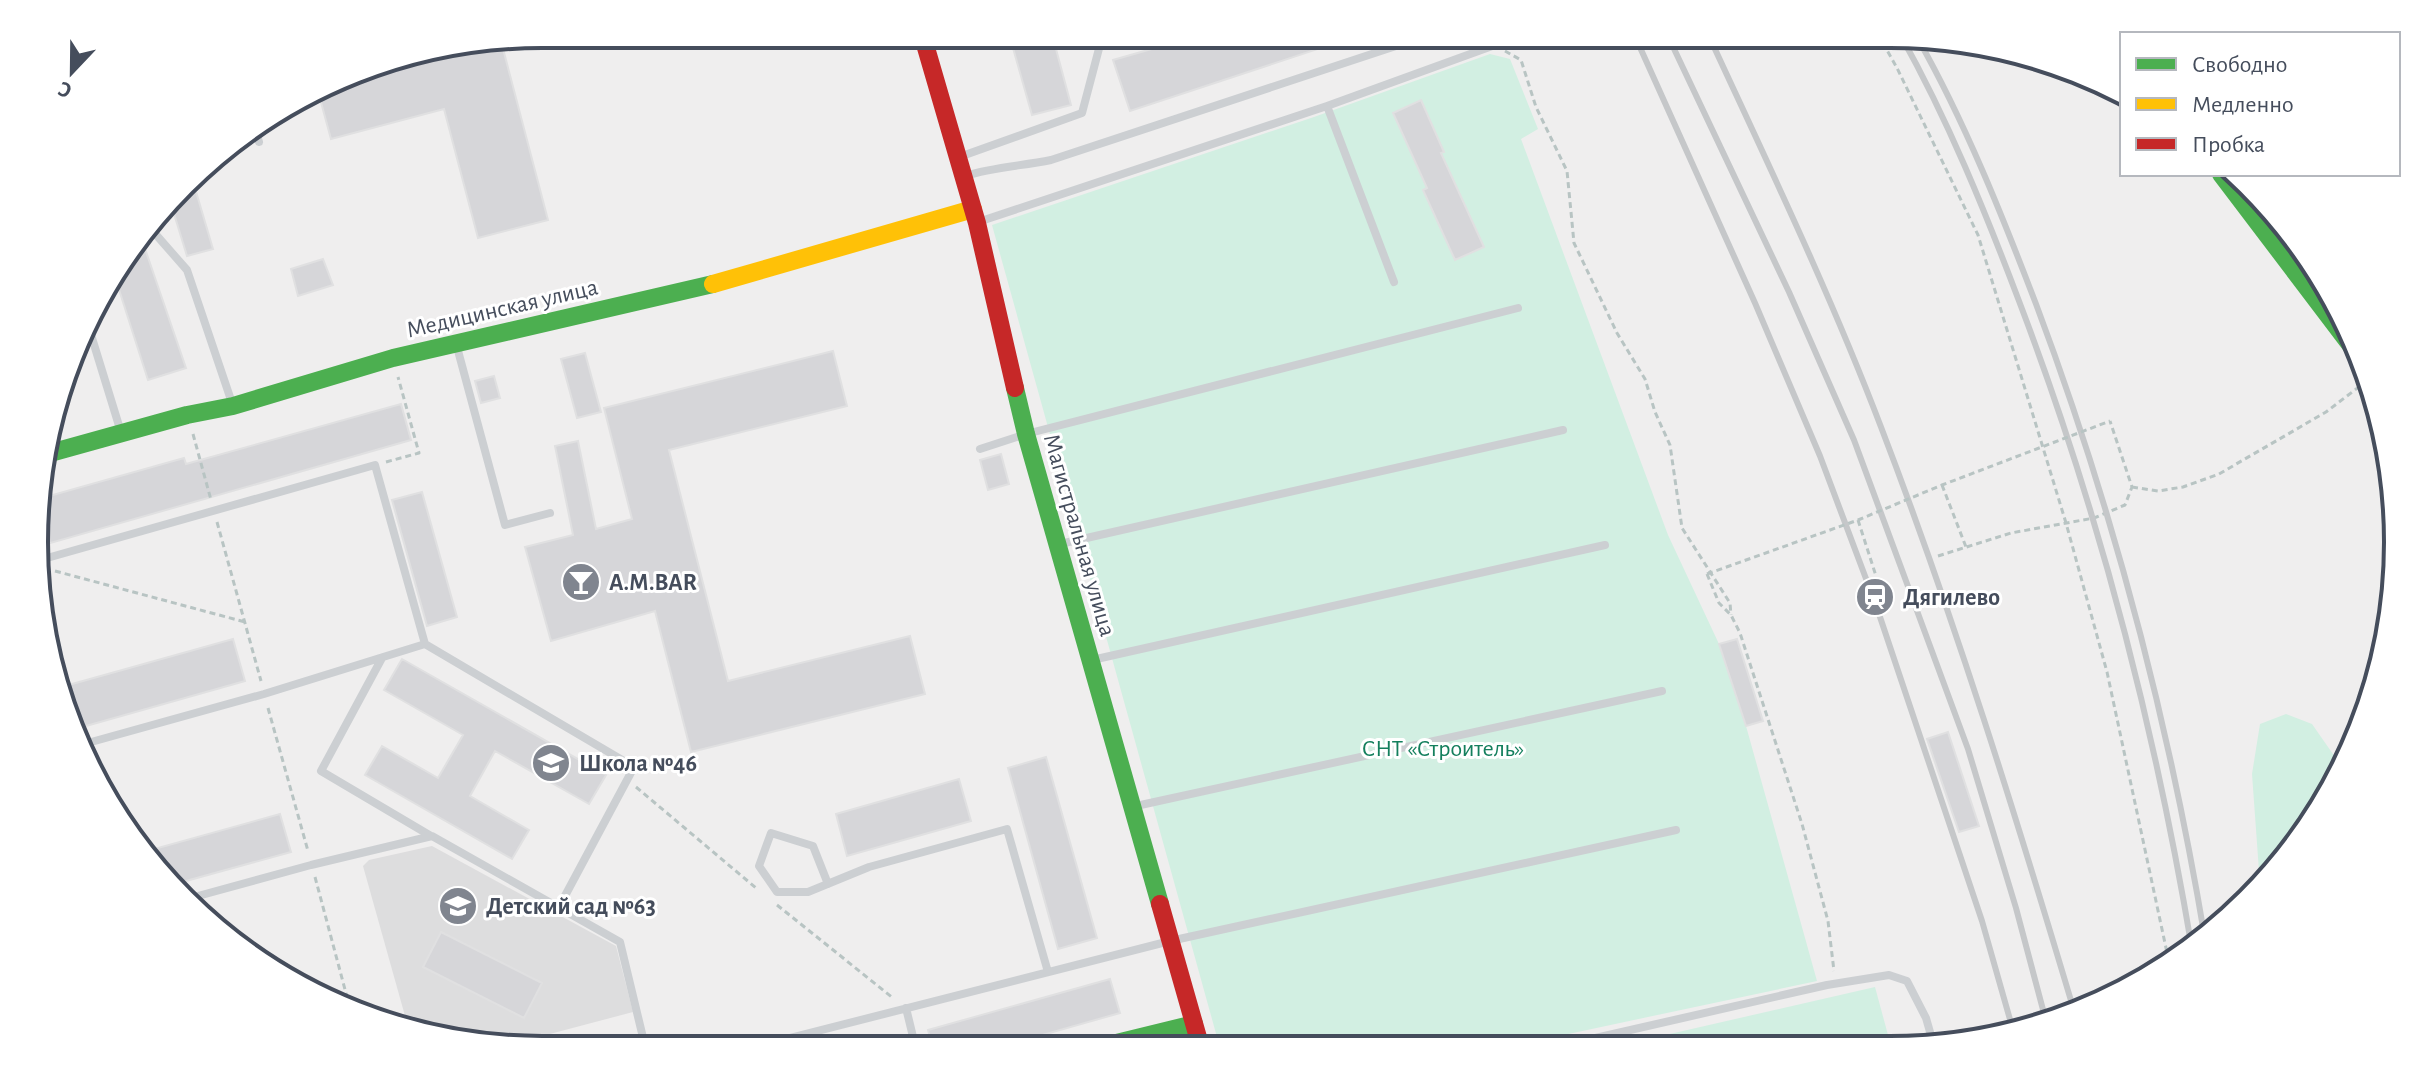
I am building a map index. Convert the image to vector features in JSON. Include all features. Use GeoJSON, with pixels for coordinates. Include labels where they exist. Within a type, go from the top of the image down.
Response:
{"type":"FeatureCollection","features":[{"type":"Feature","properties":{"kind":"main road","name":"Магистральная улица"},"geometry":{"type":"LineString","coordinates":[[926,48],[975,216],[1026,434],[1198,1036]]}},
{"type":"Feature","properties":{"kind":"main road"},"geometry":{"type":"LineString","coordinates":[[2226,180],[2329,317]]}},
{"type":"Feature","properties":{"kind":"main road","name":"Медицинская улица"},"geometry":{"type":"LineString","coordinates":[[56,451],[187,415],[233,406],[393,358],[727,281],[975,216]]}},
{"type":"Feature","properties":{"kind":"main road"},"geometry":{"type":"LineString","coordinates":[[1145,1036],[1194,1024]]}},
{"type":"Feature","properties":{"kind":"lane"},"geometry":{"type":"LineString","coordinates":[[958,157],[1082,113],[1099,48]]}},
{"type":"Feature","properties":{"kind":"lane"},"geometry":{"type":"LineString","coordinates":[[964,177],[990,168],[1014,168],[1051,160],[1390,48]]}},
{"type":"Feature","properties":{"kind":"lane"},"geometry":{"type":"LineString","coordinates":[[975,216],[1327,106],[1487,48]]}},
{"type":"Feature","properties":{"kind":"lane"},"geometry":{"type":"LineString","coordinates":[[1327,106],[1394,282]]}},
{"type":"Feature","properties":{"kind":"lane"},"geometry":{"type":"LineString","coordinates":[[258,138],[259,142]]}},
{"type":"Feature","properties":{"kind":"lane"},"geometry":{"type":"LineString","coordinates":[[156,234],[187,270],[233,406]]}},
{"type":"Feature","properties":{"kind":"lane"},"geometry":{"type":"LineString","coordinates":[[980,449],[1026,434],[1518,308]]}},
{"type":"Feature","properties":{"kind":"lane"},"geometry":{"type":"LineString","coordinates":[[92,339],[121,434]]}},
{"type":"Feature","properties":{"kind":"lane"},"geometry":{"type":"LineString","coordinates":[[456,342],[505,525],[550,513]]}},
{"type":"Feature","properties":{"kind":"lane"},"geometry":{"type":"LineString","coordinates":[[1059,544],[1563,430]]}},
{"type":"Feature","properties":{"kind":"lane"},"geometry":{"type":"LineString","coordinates":[[48,558],[375,465],[425,644],[634,767],[559,907]]}},
{"type":"Feature","properties":{"kind":"lane"},"geometry":{"type":"LineString","coordinates":[[1091,660],[1605,545]]}},
{"type":"Feature","properties":{"kind":"lane"},"geometry":{"type":"LineString","coordinates":[[91,742],[264,694],[425,644]]}},
{"type":"Feature","properties":{"kind":"lane"},"geometry":{"type":"LineString","coordinates":[[382,658],[321,771],[620,942],[643,1036]]}},
{"type":"Feature","properties":{"kind":"lane"},"geometry":{"type":"LineString","coordinates":[[1131,807],[1662,691]]}},
{"type":"Feature","properties":{"kind":"lane"},"geometry":{"type":"LineString","coordinates":[[828,884],[813,846],[771,833],[759,866],[777,892],[808,892],[828,884],[869,867],[1007,829],[1048,972]]}},
{"type":"Feature","properties":{"kind":"lane"},"geometry":{"type":"LineString","coordinates":[[797,1036],[1170,941],[1676,830]]}},
{"type":"Feature","properties":{"kind":"lane"},"geometry":{"type":"LineString","coordinates":[[198,896],[432,836]]}},
{"type":"Feature","properties":{"kind":"lane"},"geometry":{"type":"LineString","coordinates":[[1604,1036],[1827,985],[1889,975],[1907,981],[1931,1034]]}},
{"type":"Feature","properties":{"kind":"lane"},"geometry":{"type":"LineString","coordinates":[[906,1008],[913,1036]]}},
{"type":"Feature","properties":{"kind":"path"},"geometry":{"type":"LineString","coordinates":[[1500,48],[1521,60],[1536,107],[1567,171],[1574,243],[1617,333],[1645,379],[1670,445],[1682,528],[1730,603],[1731,615]]}},
{"type":"Feature","properties":{"kind":"path"},"geometry":{"type":"LineString","coordinates":[[1886,48],[1978,235],[2066,523],[2107,672],[2167,951]]}},
{"type":"Feature","properties":{"kind":"path"},"geometry":{"type":"LineString","coordinates":[[375,465],[419,453],[393,358]]}},
{"type":"Feature","properties":{"kind":"path"},"geometry":{"type":"LineString","coordinates":[[2132,487],[2158,491],[2183,487],[2219,474],[2326,412],[2359,386]]}},
{"type":"Feature","properties":{"kind":"path"},"geometry":{"type":"LineString","coordinates":[[187,415],[346,995]]}},
{"type":"Feature","properties":{"kind":"path"},"geometry":{"type":"LineString","coordinates":[[1827,985],[1835,968],[1828,921],[1802,824],[1740,633],[1731,615],[1719,603],[1707,574],[1858,520],[2110,421],[2132,487],[2125,505],[2094,518],[2011,533],[1938,556]]}},
{"type":"Feature","properties":{"kind":"path"},"geometry":{"type":"LineString","coordinates":[[1942,485],[1966,547]]}},
{"type":"Feature","properties":{"kind":"path"},"geometry":{"type":"LineString","coordinates":[[1858,520],[1876,576]]}},
{"type":"Feature","properties":{"kind":"path"},"geometry":{"type":"LineString","coordinates":[[54,571],[245,623]]}},
{"type":"Feature","properties":{"kind":"shaded area","name":"Детский сад №63"},"geometry":{"type":"Polygon","coordinates":[[[432,846],[616,946],[633,1012],[542,1036],[478,1032],[405,1016],[363,866],[369,860],[432,846]]]}},
{"type":"Feature","properties":{"kind":"green space","name":"СНТ «Строитель»"},"geometry":{"type":"Polygon","coordinates":[[[1490,54],[1510,59],[1538,129],[1521,139],[1668,535],[1719,644],[1746,726],[1817,981],[1559,1036],[1217,1036],[992,225],[1314,117],[1490,54]]]}},
{"type":"Feature","properties":{"kind":"green space"},"geometry":{"type":"Polygon","coordinates":[[[2286,714],[2312,724],[2335,756],[2301,816],[2259,870],[2252,774],[2260,724],[2286,714]]]}},
{"type":"Feature","properties":{"kind":"green space"},"geometry":{"type":"Polygon","coordinates":[[[1875,987],[1888,1036],[1661,1036],[1875,987]]]}},
{"type":"Feature","properties":{"kind":"building"},"geometry":{"type":"Polygon","coordinates":[[[1013,48],[1056,48],[1071,105],[1032,115],[1013,48]]]}},
{"type":"Feature","properties":{"kind":"building"},"geometry":{"type":"Polygon","coordinates":[[[1155,48],[1321,48],[1130,111],[1113,60],[1155,48]]]}},
{"type":"Feature","properties":{"kind":"building"},"geometry":{"type":"Polygon","coordinates":[[[503,50],[548,220],[478,238],[444,109],[331,139],[321,101],[383,74],[414,65],[446,57],[503,50]]]}},
{"type":"Feature","properties":{"kind":"building"},"geometry":{"type":"Polygon","coordinates":[[[1421,100],[1444,152],[1441,153],[1484,247],[1455,260],[1393,113],[1421,100]]]}},
{"type":"Feature","properties":{"kind":"building"},"geometry":{"type":"Polygon","coordinates":[[[196,190],[213,249],[187,256],[174,213],[196,190]]]}},
{"type":"Feature","properties":{"kind":"building"},"geometry":{"type":"Polygon","coordinates":[[[145,248],[186,368],[148,380],[118,288],[145,248]]]}},
{"type":"Feature","properties":{"kind":"building"},"geometry":{"type":"Polygon","coordinates":[[[323,259],[333,285],[298,296],[291,269],[323,259]]]}},
{"type":"Feature","properties":{"kind":"building"},"geometry":{"type":"Polygon","coordinates":[[[833,351],[847,406],[669,450],[728,681],[910,636],[925,694],[691,752],[655,611],[551,641],[525,547],[573,535],[555,446],[578,441],[596,529],[632,519],[604,408],[833,351]]]}},
{"type":"Feature","properties":{"kind":"building"},"geometry":{"type":"Polygon","coordinates":[[[585,353],[601,412],[577,418],[561,359],[585,353]]]}},
{"type":"Feature","properties":{"kind":"building"},"geometry":{"type":"Polygon","coordinates":[[[494,376],[500,398],[481,403],[475,381],[494,376]]]}},
{"type":"Feature","properties":{"kind":"building"},"geometry":{"type":"Polygon","coordinates":[[[401,404],[411,440],[48,544],[50,496],[184,458],[186,464],[401,404]]]}},
{"type":"Feature","properties":{"kind":"building"},"geometry":{"type":"Polygon","coordinates":[[[1001,454],[1009,484],[988,490],[980,460],[1001,454]]]}},
{"type":"Feature","properties":{"kind":"building"},"geometry":{"type":"Polygon","coordinates":[[[422,492],[457,617],[427,626],[392,500],[422,492]]]}},
{"type":"Feature","properties":{"kind":"building"},"geometry":{"type":"Polygon","coordinates":[[[233,639],[245,681],[84,727],[69,685],[233,639]]]}},
{"type":"Feature","properties":{"kind":"building"},"geometry":{"type":"Polygon","coordinates":[[[1737,639],[1763,721],[1746,726],[1719,644],[1737,639]]]}},
{"type":"Feature","properties":{"kind":"building","name":"Школа №46"},"geometry":{"type":"Polygon","coordinates":[[[402,659],[606,775],[589,804],[495,751],[470,796],[529,830],[512,859],[365,775],[382,746],[438,778],[463,735],[384,690],[402,659]]]}},
{"type":"Feature","properties":{"kind":"building"},"geometry":{"type":"Polygon","coordinates":[[[1948,732],[1979,826],[1959,832],[1927,739],[1948,732]]]}},
{"type":"Feature","properties":{"kind":"building"},"geometry":{"type":"Polygon","coordinates":[[[1046,757],[1097,938],[1058,949],[1008,768],[1046,757]]]}},
{"type":"Feature","properties":{"kind":"building"},"geometry":{"type":"Polygon","coordinates":[[[959,779],[971,821],[847,856],[836,814],[959,779]]]}},
{"type":"Feature","properties":{"kind":"building"},"geometry":{"type":"Polygon","coordinates":[[[280,814],[291,852],[184,882],[155,849],[280,814]]]}},
{"type":"Feature","properties":{"kind":"building"},"geometry":{"type":"Polygon","coordinates":[[[441,932],[542,983],[524,1018],[423,967],[441,932]]]}},
{"type":"Feature","properties":{"kind":"building"},"geometry":{"type":"Polygon","coordinates":[[[1110,979],[1120,1013],[1039,1036],[930,1036],[928,1030],[1110,979]]]}},
{"type":"Feature","properties":{"kind":"railway"},"geometry":{"type":"LineString","coordinates":[[1640,48],[1820,456],[1877,608],[1982,921],[2010,1021]]}},
{"type":"Feature","properties":{"kind":"railway"},"geometry":{"type":"LineString","coordinates":[[1674,48],[1789,292],[1854,440],[1968,749],[2044,1012]]}},
{"type":"Feature","properties":{"kind":"railway"},"geometry":{"type":"LineString","coordinates":[[1714,48],[1798,229],[1881,427],[1984,719],[2071,1001]]}},
{"type":"Feature","properties":{"kind":"railway"},"geometry":{"type":"LineString","coordinates":[[1907,49],[1979,200],[2019,301],[2075,460],[2142,702],[2189,935]]}},
{"type":"Feature","properties":{"kind":"railway"},"geometry":{"type":"LineString","coordinates":[[1923,49],[1967,136],[1996,203],[2036,304],[2090,459],[2156,697],[2202,924]]}},
{"type":"Feature","properties":{"kind":"traffic: fast"},"geometry":{"type":"LineString","coordinates":[[2226,180],[2329,317]]}},
{"type":"Feature","properties":{"kind":"traffic: fast"},"geometry":{"type":"LineString","coordinates":[[56,451],[187,415],[233,406],[393,358],[713,284]]}},
{"type":"Feature","properties":{"kind":"traffic: fast"},"geometry":{"type":"LineString","coordinates":[[1015,388],[1160,904]]}},
{"type":"Feature","properties":{"kind":"traffic: fast"},"geometry":{"type":"LineString","coordinates":[[1145,1036],[1194,1024]]}},
{"type":"Feature","properties":{"kind":"traffic: slow"},"geometry":{"type":"LineString","coordinates":[[713,284],[973,209]]}},
{"type":"Feature","properties":{"kind":"traffic: jam"},"geometry":{"type":"LineString","coordinates":[[926,48],[977,223],[1015,388]]}},
{"type":"Feature","properties":{"kind":"traffic: jam"},"geometry":{"type":"LineString","coordinates":[[1160,904],[1198,1036]]}},
{"type":"Feature","properties":{"kind":"place","name":"А.М.BAR"},"geometry":{"type":"Point","coordinates":[581,582]}},
{"type":"Feature","properties":{"kind":"place","name":"Дягилево"},"geometry":{"type":"Point","coordinates":[1875,597]}},
{"type":"Feature","properties":{"kind":"place","name":"Школа №46"},"geometry":{"type":"Point","coordinates":[551,763]}},
{"type":"Feature","properties":{"kind":"place","name":"Детский сад №63"},"geometry":{"type":"Point","coordinates":[458,906]}}]}
